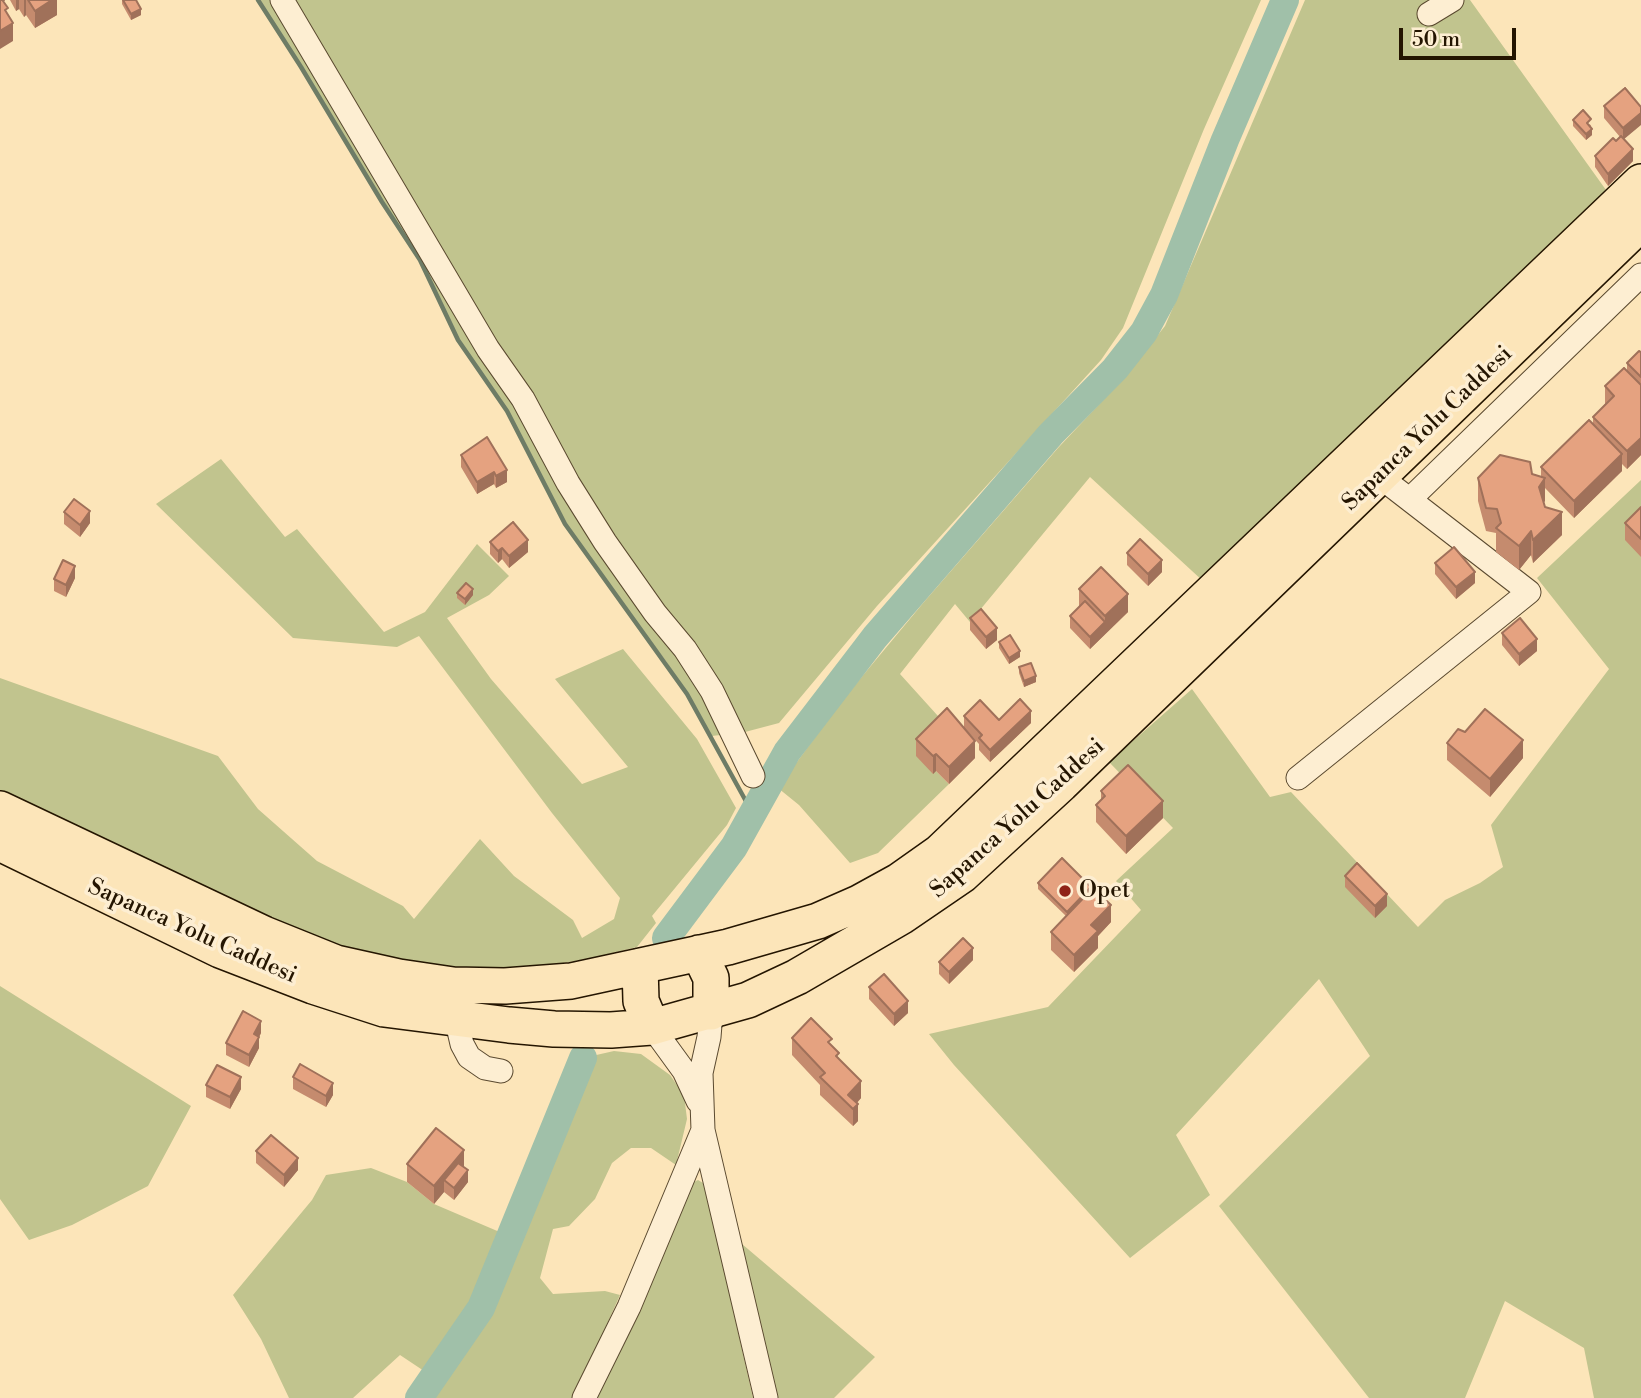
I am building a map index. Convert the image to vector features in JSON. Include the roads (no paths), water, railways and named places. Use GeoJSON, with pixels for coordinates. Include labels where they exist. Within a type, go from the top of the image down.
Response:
{"type":"FeatureCollection","features":[{"type":"Feature","properties":{"kind":"highway","name":"Sapanca Yolu Caddesi"},"geometry":{"type":"LineString","coordinates":[[0,809],[264,934],[336,963],[399,977],[453,985],[505,986],[571,981],[699,953],[818,921],[899,881],[940,852],[1641,182]]}},
{"type":"Feature","properties":{"kind":"highway","name":"Sapanca Yolu Caddesi"},"geometry":{"type":"LineString","coordinates":[[0,843],[220,950],[313,986],[384,1009],[554,1029],[611,1030],[652,1027],[748,1000],[797,976],[902,916],[962,875],[1061,785],[1641,223]]}},
{"type":"Feature","properties":{"kind":"highway"},"geometry":{"type":"LineString","coordinates":[[699,953],[711,978],[711,1012]]}},
{"type":"Feature","properties":{"kind":"highway"},"geometry":{"type":"LineString","coordinates":[[640,966],[641,1001],[652,1027]]}},
{"type":"Feature","properties":{"kind":"street"},"geometry":{"type":"LineString","coordinates":[[282,0],[488,349],[523,399],[568,483],[605,542],[655,613],[685,649],[712,691],[753,776]]}},
{"type":"Feature","properties":{"kind":"street"},"geometry":{"type":"LineString","coordinates":[[1429,14],[1452,0]]}},
{"type":"Feature","properties":{"kind":"street"},"geometry":{"type":"LineString","coordinates":[[1410,499],[1641,275]]}},
{"type":"Feature","properties":{"kind":"street"},"geometry":{"type":"LineString","coordinates":[[1298,778],[1528,592],[1379,475]]}},
{"type":"Feature","properties":{"kind":"street"},"geometry":{"type":"LineString","coordinates":[[584,1398],[629,1307],[702,1119],[701,1073],[711,1012]]}},
{"type":"Feature","properties":{"kind":"street"},"geometry":{"type":"LineString","coordinates":[[456,1018],[462,1044],[470,1057],[485,1068],[501,1071]]}},
{"type":"Feature","properties":{"kind":"street"},"geometry":{"type":"LineString","coordinates":[[652,1027],[684,1071],[702,1119],[766,1398]]}},
{"type":"Feature","properties":{"kind":"waterway"},"geometry":{"type":"LineString","coordinates":[[258,0],[420,260],[458,340],[507,411],[565,524],[687,694],[753,814]]}},
{"type":"Feature","properties":{"kind":"waterway"},"geometry":{"type":"LineString","coordinates":[[666,938],[734,847],[787,752],[875,637],[1051,434],[1115,369],[1144,332],[1164,295],[1225,140],[1285,0]]}},
{"type":"Feature","properties":{"kind":"waterway"},"geometry":{"type":"LineString","coordinates":[[419,1398],[481,1308],[583,1058]]}},
{"type":"Feature","properties":{"kind":"place","name":"Opet"},"geometry":{"type":"Point","coordinates":[1065,891]}}]}
